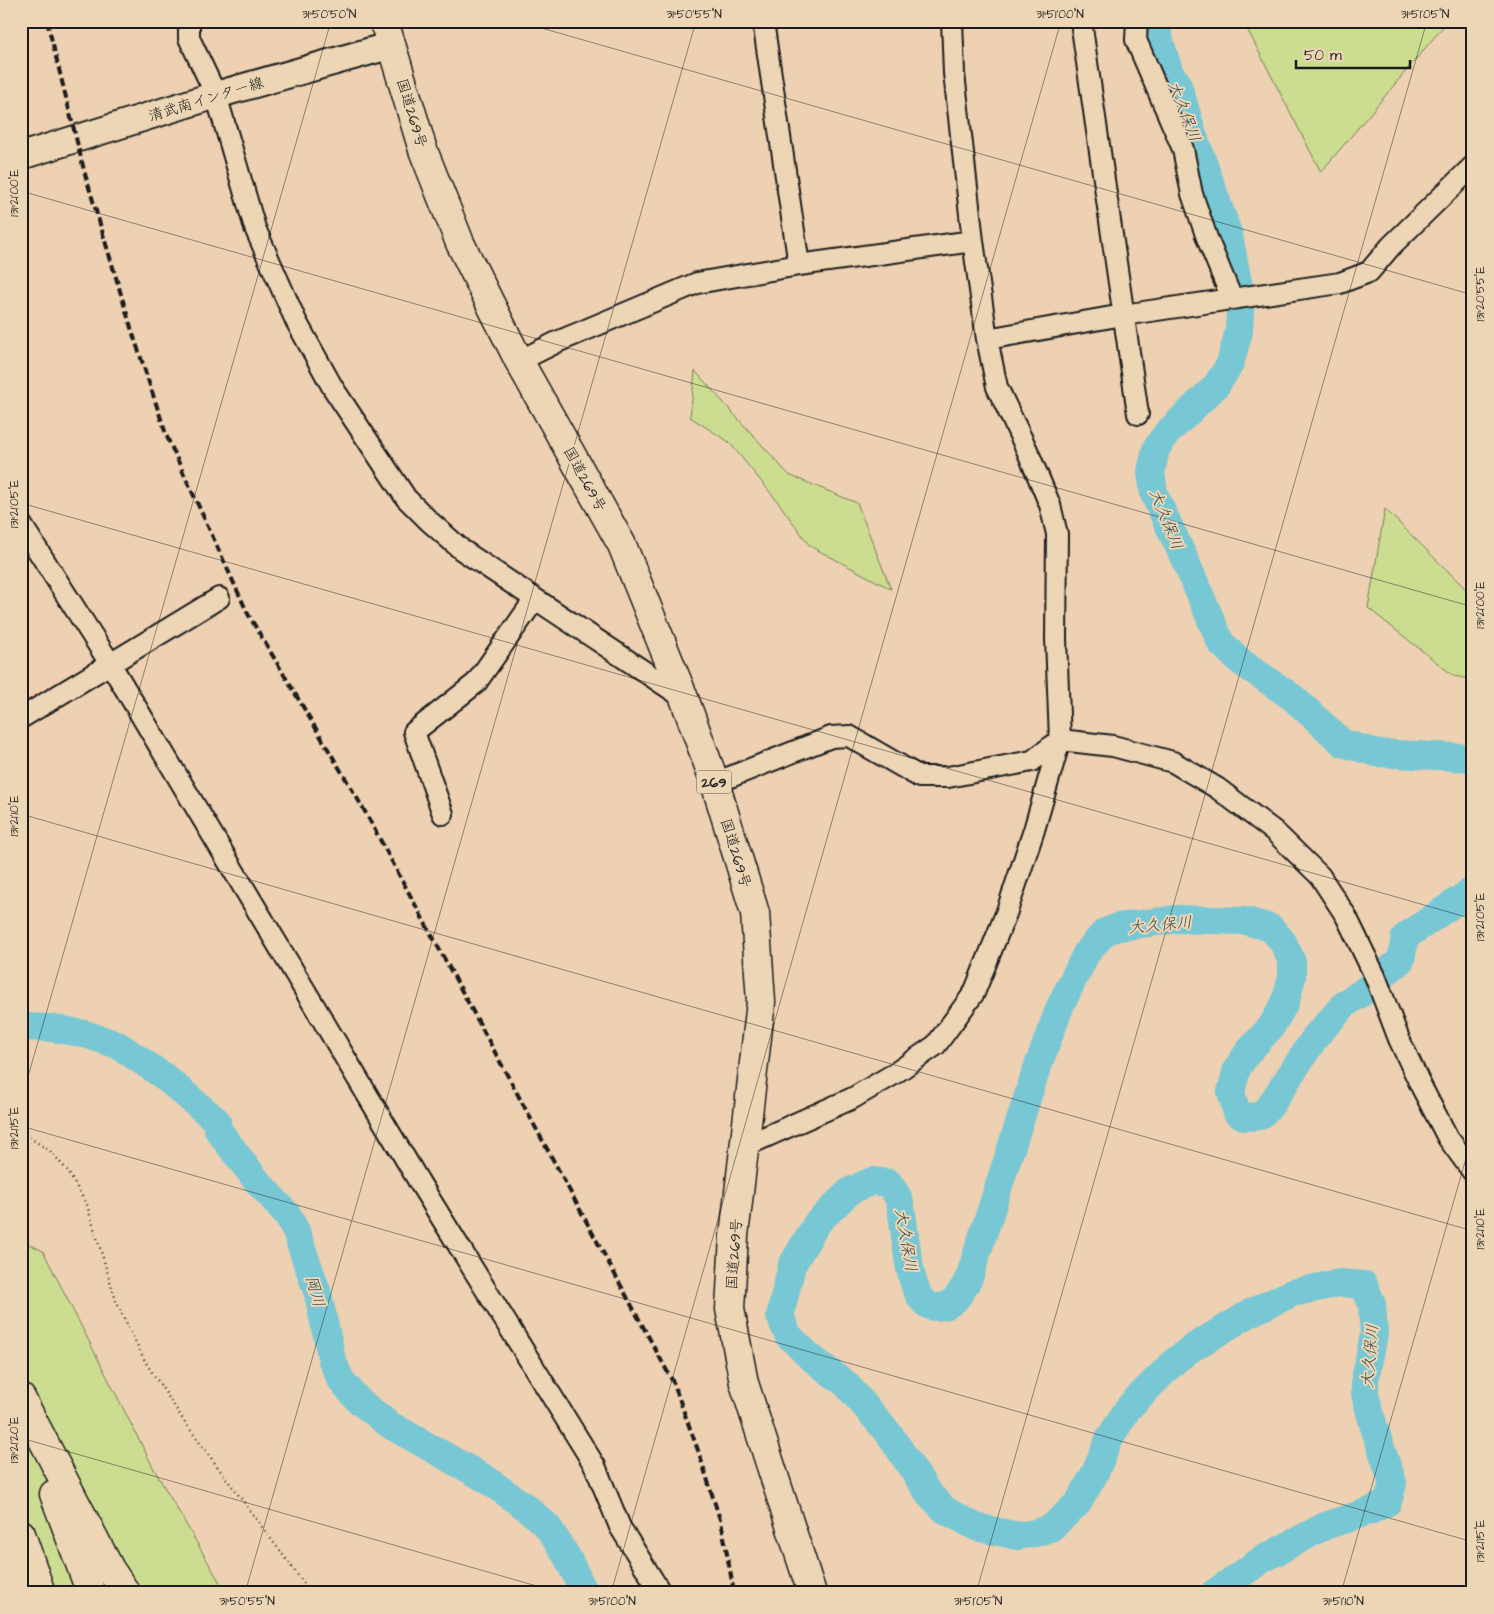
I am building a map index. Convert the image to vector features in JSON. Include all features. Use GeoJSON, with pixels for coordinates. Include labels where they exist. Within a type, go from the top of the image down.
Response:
{"type":"FeatureCollection","features":[{"type":"Feature","properties":{"kind":"highway","name":"国道269号"},"geometry":{"type":"LineString","coordinates":[[388,33],[423,150],[460,243],[519,361],[622,544],[684,698],[714,783],[755,913],[761,1002],[734,1236],[730,1309],[744,1382],[812,1593]]}},
{"type":"Feature","properties":{"kind":"highway"},"geometry":{"type":"LineString","coordinates":[[21,1398],[110,1570],[126,1593]]}},
{"type":"Feature","properties":{"kind":"highway"},"geometry":{"type":"LineString","coordinates":[[21,1412],[91,1593]]}},
{"type":"Feature","properties":{"kind":"highway"},"geometry":{"type":"LineString","coordinates":[[21,1534],[41,1593]]}},
{"type":"Feature","properties":{"kind":"main road","name":"清武南インター線"},"geometry":{"type":"LineString","coordinates":[[21,156],[216,95],[388,33]]}},
{"type":"Feature","properties":{"kind":"street"},"geometry":{"type":"LineString","coordinates":[[189,21],[189,38],[216,95],[255,228],[296,321],[333,388],[406,498],[462,550],[684,698]]}},
{"type":"Feature","properties":{"kind":"street"},"geometry":{"type":"LineString","coordinates":[[763,21],[798,265]]}},
{"type":"Feature","properties":{"kind":"street"},"geometry":{"type":"LineString","coordinates":[[745,1146],[853,1098],[894,1074],[936,1045],[974,994],[1007,911],[1034,830],[1060,740],[1056,639],[1057,534],[1050,505],[1027,450],[997,387],[987,339],[973,241],[954,73],[952,21]]}},
{"type":"Feature","properties":{"kind":"street"},"geometry":{"type":"LineString","coordinates":[[1081,21],[1138,414]]}},
{"type":"Feature","properties":{"kind":"street"},"geometry":{"type":"LineString","coordinates":[[1137,21],[1136,40],[1182,149],[1192,194],[1207,238],[1232,299]]}},
{"type":"Feature","properties":{"kind":"street"},"geometry":{"type":"LineString","coordinates":[[987,339],[1123,315],[1340,283],[1369,272],[1391,246],[1473,166]]}},
{"type":"Feature","properties":{"kind":"street"},"geometry":{"type":"LineString","coordinates":[[519,361],[557,342],[697,283],[798,265],[973,241]]}},
{"type":"Feature","properties":{"kind":"street"},"geometry":{"type":"LineString","coordinates":[[21,524],[111,665],[421,1185],[595,1466],[620,1527],[661,1593]]}},
{"type":"Feature","properties":{"kind":"street"},"geometry":{"type":"LineString","coordinates":[[21,718],[220,598]]}},
{"type":"Feature","properties":{"kind":"street"},"geometry":{"type":"LineString","coordinates":[[444,814],[414,732],[476,683],[535,599]]}},
{"type":"Feature","properties":{"kind":"street"},"geometry":{"type":"LineString","coordinates":[[714,783],[831,737],[849,736],[920,777],[948,777],[1032,761],[1060,740],[1113,746],[1173,762],[1217,788],[1274,832],[1320,876],[1346,916],[1375,976],[1399,1039],[1448,1138],[1473,1172]]}},
{"type":"Feature","properties":{"kind":"path"},"geometry":{"type":"LineString","coordinates":[[21,1132],[50,1151],[68,1170],[87,1205],[117,1304],[146,1362],[186,1424],[312,1593]]}},
{"type":"Feature","properties":{"kind":"green space"},"geometry":{"type":"Polygon","coordinates":[[[1243,21],[1448,21],[1321,172],[1243,21]]]}},
{"type":"Feature","properties":{"kind":"green space"},"geometry":{"type":"Polygon","coordinates":[[[695,371],[789,475],[857,503],[891,589],[810,546],[778,502],[729,442],[690,417],[695,371]]]}},
{"type":"Feature","properties":{"kind":"green space"},"geometry":{"type":"Polygon","coordinates":[[[1385,509],[1473,596],[1473,680],[1454,676],[1368,608],[1385,509]]]}},
{"type":"Feature","properties":{"kind":"green space"},"geometry":{"type":"Polygon","coordinates":[[[21,1240],[43,1251],[155,1471],[226,1593],[21,1593],[21,1240]]]}},
{"type":"Feature","properties":{"kind":"waterway","name":"大久保川"},"geometry":{"type":"LineString","coordinates":[[1157,21],[1158,35],[1170,74],[1177,82],[1229,236],[1241,297],[1239,331],[1230,364],[1216,386],[1166,434],[1156,449],[1151,472],[1154,494],[1221,643],[1241,662],[1292,697],[1343,743],[1377,753],[1473,758]]}},
{"type":"Feature","properties":{"kind":"waterway","name":"大久保川"},"geometry":{"type":"LineString","coordinates":[[1214,1593],[1263,1559],[1325,1526],[1370,1511],[1388,1502],[1393,1483],[1365,1394],[1365,1380],[1374,1334],[1372,1304],[1364,1285],[1340,1283],[1292,1293],[1252,1312],[1192,1348],[1175,1361],[1129,1407],[1109,1439],[1095,1473],[1078,1503],[1051,1528],[1018,1536],[976,1527],[945,1510],[929,1494],[890,1435],[846,1384],[809,1356],[788,1335],[780,1316],[792,1265],[817,1223],[850,1191],[872,1181],[889,1183],[896,1193],[902,1211],[912,1278],[918,1293],[926,1303],[936,1307],[953,1302],[957,1298],[969,1278],[1035,1074],[1061,1004],[1087,952],[1105,932],[1118,927],[1178,919],[1246,921],[1271,928],[1283,942],[1292,962],[1292,977],[1285,1003],[1271,1027],[1249,1051],[1237,1068],[1231,1092],[1237,1113],[1246,1117],[1260,1116],[1270,1106],[1316,1036],[1345,1004],[1363,992],[1401,960],[1405,937],[1473,890]]}},
{"type":"Feature","properties":{"kind":"waterway","name":"岡川"},"geometry":{"type":"LineString","coordinates":[[21,1027],[52,1028],[85,1034],[118,1045],[162,1075],[217,1121],[218,1130],[257,1181],[287,1214],[296,1231],[318,1294],[332,1360],[341,1380],[359,1401],[390,1425],[486,1479],[527,1508],[548,1527],[567,1557],[585,1593]]}},
{"type":"Feature","properties":{"kind":"railway"},"geometry":{"type":"LineString","coordinates":[[47,21],[85,174],[132,331],[167,437],[248,614],[363,808],[673,1382],[699,1453],[722,1526],[734,1593]]}}]}
